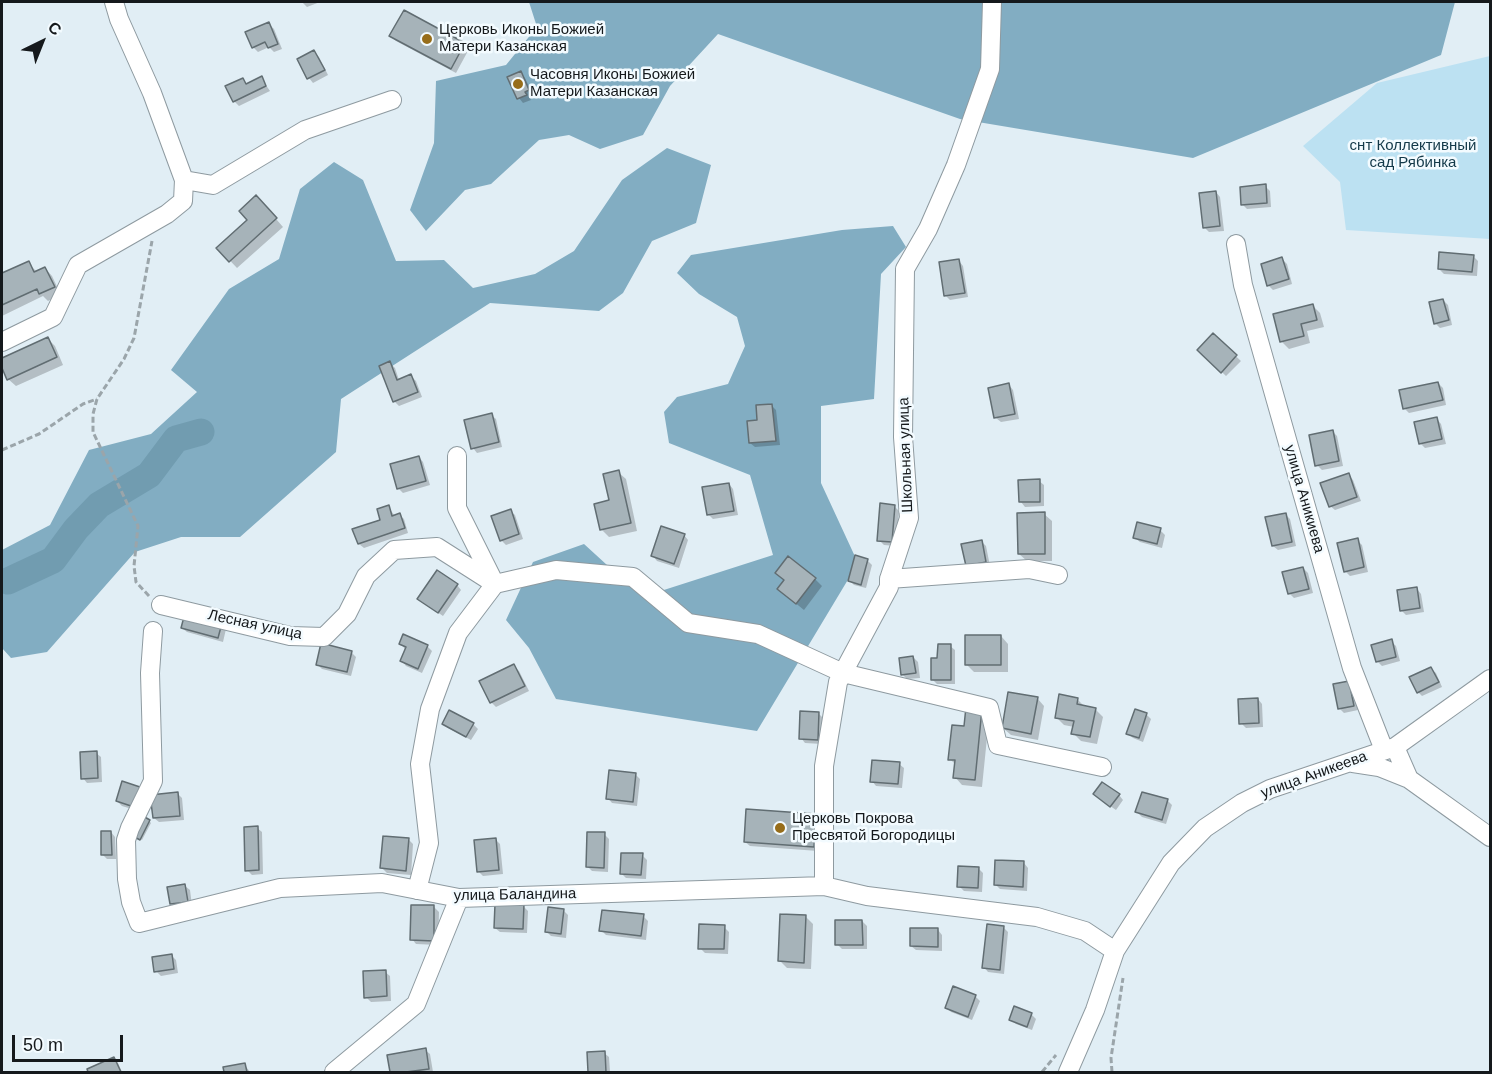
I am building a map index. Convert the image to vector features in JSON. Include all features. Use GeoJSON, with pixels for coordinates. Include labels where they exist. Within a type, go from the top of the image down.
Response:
{"type":"FeatureCollection","features":[{"type":"Feature","properties":{"kind":"street"},"geometry":{"type":"LineString","coordinates":[[2,342],[53,317],[78,265],[167,214],[183,201],[184,180],[152,93],[119,19],[114,2]]}},
{"type":"Feature","properties":{"kind":"street","name":"Школьная улица"},"geometry":{"type":"LineString","coordinates":[[824,886],[824,766],[838,682],[889,587],[889,579],[909,518],[903,437],[905,269],[928,228],[956,165],[990,69],[992,2]]}},
{"type":"Feature","properties":{"kind":"street"},"geometry":{"type":"LineString","coordinates":[[184,180],[213,185],[305,130],[392,100]]}},
{"type":"Feature","properties":{"kind":"street","name":"улица Аникиева"},"geometry":{"type":"LineString","coordinates":[[1236,244],[1243,285],[1352,668],[1389,748],[1409,779]]}},
{"type":"Feature","properties":{"kind":"street"},"geometry":{"type":"LineString","coordinates":[[457,456],[457,508],[495,584]]}},
{"type":"Feature","properties":{"kind":"street","name":"Лесная улица"},"geometry":{"type":"LineString","coordinates":[[162,605],[290,636],[324,637],[347,614],[366,576],[394,550],[437,548],[495,584]]}},
{"type":"Feature","properties":{"kind":"street"},"geometry":{"type":"LineString","coordinates":[[889,579],[1029,569],[1058,575]]}},
{"type":"Feature","properties":{"kind":"street"},"geometry":{"type":"LineString","coordinates":[[417,890],[429,843],[420,764],[430,709],[458,633],[495,584],[556,570],[633,577],[688,623],[758,634],[843,673],[989,708],[998,745],[1102,767]]}},
{"type":"Feature","properties":{"kind":"street","name":"улица Баландина"},"geometry":{"type":"LineString","coordinates":[[153,631],[150,673],[153,781],[126,840],[127,879],[131,902],[139,923],[280,888],[381,883],[459,898],[824,886],[867,896],[1037,917],[1085,931],[1115,951]]}},
{"type":"Feature","properties":{"kind":"street","name":"улица Аникеева"},"geometry":{"type":"LineString","coordinates":[[1068,1072],[1095,1010],[1115,951],[1171,863],[1205,828],[1242,803],[1270,789],[1389,748],[1491,679]]}},
{"type":"Feature","properties":{"kind":"street"},"geometry":{"type":"LineString","coordinates":[[1350,762],[1379,767],[1409,779],[1491,837]]}},
{"type":"Feature","properties":{"kind":"street"},"geometry":{"type":"LineString","coordinates":[[334,1072],[416,1004],[459,898]]}},
{"type":"Feature","properties":{"kind":"path"},"geometry":{"type":"LineString","coordinates":[[155,221],[134,338],[124,359],[97,399],[93,414],[93,432],[138,526],[134,566],[136,582],[144,592],[162,605]]}},
{"type":"Feature","properties":{"kind":"path"},"geometry":{"type":"LineString","coordinates":[[2,450],[39,434],[83,405],[97,399]]}},
{"type":"Feature","properties":{"kind":"path"},"geometry":{"type":"LineString","coordinates":[[1112,1072],[1111,1058],[1115,1024],[1124,980],[1115,951]]}},
{"type":"Feature","properties":{"kind":"green space","name":"снт Коллективный сад Рябинка"},"geometry":{"type":"Polygon","coordinates":[[[1490,56],[1490,239],[1346,230],[1340,182],[1303,146],[1377,83],[1490,56]]]}},
{"type":"Feature","properties":{"kind":"shaded area"},"geometry":{"type":"Polygon","coordinates":[[[529,2],[1455,2],[1441,55],[1193,158],[960,119],[718,34],[670,86],[643,135],[600,149],[569,135],[539,140],[491,184],[465,190],[426,231],[410,210],[434,143],[436,81],[506,65],[537,27],[529,2]]]}},
{"type":"Feature","properties":{"kind":"shaded area"},"geometry":{"type":"Polygon","coordinates":[[[667,148],[711,165],[696,223],[652,241],[623,293],[599,311],[490,303],[341,399],[336,452],[240,537],[181,537],[135,552],[47,652],[11,658],[2,648],[2,550],[50,525],[89,450],[151,434],[197,392],[171,370],[229,289],[279,259],[300,189],[334,162],[363,180],[396,261],[444,260],[473,288],[535,274],[574,251],[622,180],[667,148]]]}},
{"type":"Feature","properties":{"kind":"shaded area"},"geometry":{"type":"Polygon","coordinates":[[[893,226],[906,247],[881,274],[874,399],[821,406],[821,483],[858,563],[757,731],[556,699],[529,648],[506,620],[533,562],[584,544],[642,597],[773,555],[750,475],[669,443],[664,412],[677,397],[728,384],[745,346],[737,317],[699,294],[677,273],[691,255],[842,230],[893,226]]]}},
{"type":"Feature","properties":{"kind":"building","name":"Церковь Иконы Божией Матери Казанская"},"geometry":{"type":"Polygon","coordinates":[[[404,10],[465,43],[451,69],[389,36],[404,10]]]}},
{"type":"Feature","properties":{"kind":"building"},"geometry":{"type":"Polygon","coordinates":[[[269,22],[278,44],[268,48],[265,42],[252,48],[245,32],[269,22]]]}},
{"type":"Feature","properties":{"kind":"building"},"geometry":{"type":"Polygon","coordinates":[[[314,50],[325,70],[307,79],[297,59],[314,50]]]}},
{"type":"Feature","properties":{"kind":"building","name":"Часовня Иконы Божией Матери Казанская"},"geometry":{"type":"Polygon","coordinates":[[[521,71],[529,90],[525,92],[527,95],[517,99],[507,77],[521,71]]]}},
{"type":"Feature","properties":{"kind":"building"},"geometry":{"type":"Polygon","coordinates":[[[262,76],[266,86],[233,102],[225,86],[243,78],[246,84],[262,76]]]}},
{"type":"Feature","properties":{"kind":"building"},"geometry":{"type":"Polygon","coordinates":[[[1266,184],[1267,203],[1241,205],[1240,187],[1266,184]]]}},
{"type":"Feature","properties":{"kind":"building"},"geometry":{"type":"Polygon","coordinates":[[[1216,191],[1220,226],[1203,228],[1199,193],[1216,191]]]}},
{"type":"Feature","properties":{"kind":"building"},"geometry":{"type":"Polygon","coordinates":[[[256,195],[277,218],[229,262],[216,248],[247,220],[239,211],[256,195]]]}},
{"type":"Feature","properties":{"kind":"building"},"geometry":{"type":"Polygon","coordinates":[[[1439,252],[1474,255],[1472,272],[1438,269],[1439,252]]]}},
{"type":"Feature","properties":{"kind":"building"},"geometry":{"type":"Polygon","coordinates":[[[1282,257],[1289,279],[1267,286],[1261,264],[1282,257]]]}},
{"type":"Feature","properties":{"kind":"building"},"geometry":{"type":"Polygon","coordinates":[[[959,259],[965,293],[944,296],[939,262],[959,259]]]}},
{"type":"Feature","properties":{"kind":"building"},"geometry":{"type":"Polygon","coordinates":[[[29,261],[34,272],[45,267],[55,287],[39,294],[37,289],[2,305],[2,273],[29,261]]]}},
{"type":"Feature","properties":{"kind":"building"},"geometry":{"type":"Polygon","coordinates":[[[1443,299],[1449,320],[1434,324],[1429,302],[1443,299]]]}},
{"type":"Feature","properties":{"kind":"building"},"geometry":{"type":"Polygon","coordinates":[[[1313,304],[1317,320],[1301,324],[1304,336],[1280,342],[1273,314],[1313,304]]]}},
{"type":"Feature","properties":{"kind":"building"},"geometry":{"type":"Polygon","coordinates":[[[1213,333],[1237,355],[1221,373],[1197,350],[1213,333]]]}},
{"type":"Feature","properties":{"kind":"building"},"geometry":{"type":"Polygon","coordinates":[[[48,337],[57,357],[7,380],[2,368],[2,358],[48,337]]]}},
{"type":"Feature","properties":{"kind":"building"},"geometry":{"type":"Polygon","coordinates":[[[390,361],[397,380],[411,374],[418,392],[393,402],[379,366],[390,361]]]}},
{"type":"Feature","properties":{"kind":"building"},"geometry":{"type":"Polygon","coordinates":[[[1438,382],[1443,400],[1403,409],[1399,390],[1438,382]]]}},
{"type":"Feature","properties":{"kind":"building"},"geometry":{"type":"Polygon","coordinates":[[[1009,383],[1015,414],[994,418],[988,388],[1009,383]]]}},
{"type":"Feature","properties":{"kind":"building"},"geometry":{"type":"Polygon","coordinates":[[[772,404],[776,441],[749,443],[747,421],[757,420],[756,405],[772,404]]]}},
{"type":"Feature","properties":{"kind":"building"},"geometry":{"type":"Polygon","coordinates":[[[492,413],[499,442],[471,449],[464,420],[492,413]]]}},
{"type":"Feature","properties":{"kind":"building"},"geometry":{"type":"Polygon","coordinates":[[[1437,417],[1442,439],[1419,444],[1414,422],[1437,417]]]}},
{"type":"Feature","properties":{"kind":"building"},"geometry":{"type":"Polygon","coordinates":[[[1333,430],[1339,461],[1315,466],[1309,435],[1333,430]]]}},
{"type":"Feature","properties":{"kind":"building"},"geometry":{"type":"Polygon","coordinates":[[[419,456],[426,481],[397,489],[390,464],[419,456]]]}},
{"type":"Feature","properties":{"kind":"building"},"geometry":{"type":"Polygon","coordinates":[[[619,470],[631,523],[600,530],[594,504],[609,500],[603,474],[619,470]]]}},
{"type":"Feature","properties":{"kind":"building"},"geometry":{"type":"Polygon","coordinates":[[[1349,473],[1357,497],[1329,507],[1320,483],[1349,473]]]}},
{"type":"Feature","properties":{"kind":"building"},"geometry":{"type":"Polygon","coordinates":[[[1040,479],[1040,502],[1019,502],[1018,480],[1040,479]]]}},
{"type":"Feature","properties":{"kind":"building"},"geometry":{"type":"Polygon","coordinates":[[[729,483],[734,511],[707,515],[702,487],[729,483]]]}},
{"type":"Feature","properties":{"kind":"building"},"geometry":{"type":"Polygon","coordinates":[[[880,503],[895,505],[892,542],[877,541],[880,503]]]}},
{"type":"Feature","properties":{"kind":"building"},"geometry":{"type":"Polygon","coordinates":[[[389,505],[392,516],[400,513],[405,528],[358,544],[352,529],[380,520],[377,509],[389,505]]]}},
{"type":"Feature","properties":{"kind":"building"},"geometry":{"type":"Polygon","coordinates":[[[511,509],[519,534],[500,541],[491,516],[511,509]]]}},
{"type":"Feature","properties":{"kind":"building"},"geometry":{"type":"Polygon","coordinates":[[[1045,512],[1045,554],[1018,554],[1017,513],[1045,512]]]}},
{"type":"Feature","properties":{"kind":"building"},"geometry":{"type":"Polygon","coordinates":[[[1286,513],[1292,542],[1272,546],[1265,517],[1286,513]]]}},
{"type":"Feature","properties":{"kind":"building"},"geometry":{"type":"Polygon","coordinates":[[[1137,522],[1161,528],[1157,544],[1133,538],[1137,522]]]}},
{"type":"Feature","properties":{"kind":"building"},"geometry":{"type":"Polygon","coordinates":[[[661,526],[685,534],[674,564],[651,556],[661,526]]]}},
{"type":"Feature","properties":{"kind":"building"},"geometry":{"type":"Polygon","coordinates":[[[1358,538],[1364,567],[1344,572],[1337,543],[1358,538]]]}},
{"type":"Feature","properties":{"kind":"building"},"geometry":{"type":"Polygon","coordinates":[[[982,540],[986,562],[966,566],[961,544],[982,540]]]}},
{"type":"Feature","properties":{"kind":"building"},"geometry":{"type":"Polygon","coordinates":[[[855,555],[868,559],[861,585],[848,581],[855,555]]]}},
{"type":"Feature","properties":{"kind":"building"},"geometry":{"type":"Polygon","coordinates":[[[788,556],[816,578],[796,604],[777,589],[784,580],[775,573],[788,556]]]}},
{"type":"Feature","properties":{"kind":"building"},"geometry":{"type":"Polygon","coordinates":[[[1303,567],[1309,589],[1288,594],[1282,572],[1303,567]]]}},
{"type":"Feature","properties":{"kind":"building"},"geometry":{"type":"Polygon","coordinates":[[[437,570],[458,584],[438,613],[417,599],[437,570]]]}},
{"type":"Feature","properties":{"kind":"building"},"geometry":{"type":"Polygon","coordinates":[[[1417,587],[1420,608],[1400,611],[1397,590],[1417,587]]]}},
{"type":"Feature","properties":{"kind":"building"},"geometry":{"type":"Polygon","coordinates":[[[185,613],[222,623],[218,638],[181,628],[185,613]]]}},
{"type":"Feature","properties":{"kind":"building"},"geometry":{"type":"Polygon","coordinates":[[[403,634],[428,645],[418,669],[400,661],[406,647],[399,644],[403,634]]]}},
{"type":"Feature","properties":{"kind":"building"},"geometry":{"type":"Polygon","coordinates":[[[965,635],[1001,635],[1001,665],[965,665],[965,635]]]}},
{"type":"Feature","properties":{"kind":"building"},"geometry":{"type":"Polygon","coordinates":[[[1392,639],[1396,657],[1376,662],[1371,645],[1392,639]]]}},
{"type":"Feature","properties":{"kind":"building"},"geometry":{"type":"Polygon","coordinates":[[[321,643],[352,651],[347,672],[316,665],[321,643]]]}},
{"type":"Feature","properties":{"kind":"building"},"geometry":{"type":"Polygon","coordinates":[[[938,644],[951,644],[951,680],[931,680],[931,658],[937,658],[938,644]]]}},
{"type":"Feature","properties":{"kind":"building"},"geometry":{"type":"Polygon","coordinates":[[[913,656],[916,673],[901,675],[899,658],[913,656]]]}},
{"type":"Feature","properties":{"kind":"building"},"geometry":{"type":"Polygon","coordinates":[[[514,664],[525,686],[490,703],[479,681],[514,664]]]}},
{"type":"Feature","properties":{"kind":"building"},"geometry":{"type":"Polygon","coordinates":[[[1431,667],[1439,682],[1417,693],[1409,677],[1431,667]]]}},
{"type":"Feature","properties":{"kind":"building"},"geometry":{"type":"Polygon","coordinates":[[[1349,681],[1354,706],[1338,709],[1333,684],[1349,681]]]}},
{"type":"Feature","properties":{"kind":"building"},"geometry":{"type":"Polygon","coordinates":[[[1008,692],[1038,697],[1031,734],[1002,728],[1008,692]]]}},
{"type":"Feature","properties":{"kind":"building"},"geometry":{"type":"Polygon","coordinates":[[[1059,694],[1078,698],[1077,704],[1096,708],[1090,737],[1071,734],[1074,721],[1055,718],[1059,694]]]}},
{"type":"Feature","properties":{"kind":"building"},"geometry":{"type":"Polygon","coordinates":[[[1258,698],[1259,723],[1239,724],[1238,699],[1258,698]]]}},
{"type":"Feature","properties":{"kind":"building"},"geometry":{"type":"Polygon","coordinates":[[[966,707],[982,709],[975,780],[953,778],[955,760],[948,760],[952,725],[964,726],[966,707]]]}},
{"type":"Feature","properties":{"kind":"building"},"geometry":{"type":"Polygon","coordinates":[[[1135,709],[1147,713],[1139,738],[1126,734],[1135,709]]]}},
{"type":"Feature","properties":{"kind":"building"},"geometry":{"type":"Polygon","coordinates":[[[449,710],[474,723],[466,737],[442,724],[449,710]]]}},
{"type":"Feature","properties":{"kind":"building"},"geometry":{"type":"Polygon","coordinates":[[[800,711],[819,712],[818,740],[799,739],[800,711]]]}},
{"type":"Feature","properties":{"kind":"building"},"geometry":{"type":"Polygon","coordinates":[[[97,751],[98,778],[81,779],[80,752],[97,751]]]}},
{"type":"Feature","properties":{"kind":"building"},"geometry":{"type":"Polygon","coordinates":[[[872,760],[900,762],[898,784],[870,782],[872,760]]]}},
{"type":"Feature","properties":{"kind":"building"},"geometry":{"type":"Polygon","coordinates":[[[609,770],[636,773],[633,802],[606,799],[609,770]]]}},
{"type":"Feature","properties":{"kind":"building"},"geometry":{"type":"Polygon","coordinates":[[[122,781],[140,787],[134,807],[116,801],[122,781]]]}},
{"type":"Feature","properties":{"kind":"building"},"geometry":{"type":"Polygon","coordinates":[[[1102,782],[1120,794],[1110,807],[1093,794],[1102,782]]]}},
{"type":"Feature","properties":{"kind":"building"},"geometry":{"type":"Polygon","coordinates":[[[178,792],[180,816],[153,818],[150,795],[178,792]]]}},
{"type":"Feature","properties":{"kind":"building"},"geometry":{"type":"Polygon","coordinates":[[[1142,792],[1168,799],[1162,820],[1135,812],[1142,792]]]}},
{"type":"Feature","properties":{"kind":"building","name":"Церковь Покрова Пресвятой Богородицы"},"geometry":{"type":"Polygon","coordinates":[[[746,809],[816,814],[814,847],[744,842],[746,809]]]}},
{"type":"Feature","properties":{"kind":"building"},"geometry":{"type":"Polygon","coordinates":[[[141,815],[150,820],[140,840],[131,835],[141,815]]]}},
{"type":"Feature","properties":{"kind":"building"},"geometry":{"type":"Polygon","coordinates":[[[258,826],[259,870],[245,871],[244,827],[258,826]]]}},
{"type":"Feature","properties":{"kind":"building"},"geometry":{"type":"Polygon","coordinates":[[[101,831],[111,831],[112,855],[101,855],[101,831]]]}},
{"type":"Feature","properties":{"kind":"building"},"geometry":{"type":"Polygon","coordinates":[[[587,832],[605,832],[604,868],[586,867],[587,832]]]}},
{"type":"Feature","properties":{"kind":"building"},"geometry":{"type":"Polygon","coordinates":[[[383,836],[409,838],[406,871],[380,868],[383,836]]]}},
{"type":"Feature","properties":{"kind":"building"},"geometry":{"type":"Polygon","coordinates":[[[496,838],[499,870],[477,872],[474,840],[496,838]]]}},
{"type":"Feature","properties":{"kind":"building"},"geometry":{"type":"Polygon","coordinates":[[[621,853],[643,853],[641,875],[620,874],[621,853]]]}},
{"type":"Feature","properties":{"kind":"building"},"geometry":{"type":"Polygon","coordinates":[[[995,860],[1024,861],[1023,887],[994,885],[995,860]]]}},
{"type":"Feature","properties":{"kind":"building"},"geometry":{"type":"Polygon","coordinates":[[[958,866],[979,867],[978,888],[957,887],[958,866]]]}},
{"type":"Feature","properties":{"kind":"building"},"geometry":{"type":"Polygon","coordinates":[[[185,884],[188,902],[170,904],[167,887],[185,884]]]}},
{"type":"Feature","properties":{"kind":"building"},"geometry":{"type":"Polygon","coordinates":[[[495,904],[524,904],[523,929],[494,928],[495,904]]]}},
{"type":"Feature","properties":{"kind":"building"},"geometry":{"type":"Polygon","coordinates":[[[411,905],[434,905],[434,941],[410,940],[411,905]]]}},
{"type":"Feature","properties":{"kind":"building"},"geometry":{"type":"Polygon","coordinates":[[[548,907],[564,909],[561,934],[545,932],[548,907]]]}},
{"type":"Feature","properties":{"kind":"building"},"geometry":{"type":"Polygon","coordinates":[[[602,910],[644,914],[641,936],[599,931],[602,910]]]}},
{"type":"Feature","properties":{"kind":"building"},"geometry":{"type":"Polygon","coordinates":[[[780,914],[806,915],[804,963],[778,961],[780,914]]]}},
{"type":"Feature","properties":{"kind":"building"},"geometry":{"type":"Polygon","coordinates":[[[835,920],[862,920],[863,945],[835,945],[835,920]]]}},
{"type":"Feature","properties":{"kind":"building"},"geometry":{"type":"Polygon","coordinates":[[[699,924],[725,925],[724,949],[698,949],[699,924]]]}},
{"type":"Feature","properties":{"kind":"building"},"geometry":{"type":"Polygon","coordinates":[[[987,924],[1004,926],[1000,970],[982,968],[987,924]]]}},
{"type":"Feature","properties":{"kind":"building"},"geometry":{"type":"Polygon","coordinates":[[[910,928],[938,928],[938,947],[910,946],[910,928]]]}},
{"type":"Feature","properties":{"kind":"building"},"geometry":{"type":"Polygon","coordinates":[[[172,954],[174,969],[154,972],[152,957],[172,954]]]}},
{"type":"Feature","properties":{"kind":"building"},"geometry":{"type":"Polygon","coordinates":[[[386,970],[387,996],[364,998],[363,971],[386,970]]]}},
{"type":"Feature","properties":{"kind":"building"},"geometry":{"type":"Polygon","coordinates":[[[953,986],[976,995],[968,1017],[945,1008],[953,986]]]}},
{"type":"Feature","properties":{"kind":"building"},"geometry":{"type":"Polygon","coordinates":[[[1014,1006],[1032,1013],[1027,1027],[1009,1020],[1014,1006]]]}},
{"type":"Feature","properties":{"kind":"building"},"geometry":{"type":"Polygon","coordinates":[[[426,1048],[429,1069],[390,1072],[387,1055],[426,1048]]]}},
{"type":"Feature","properties":{"kind":"building"},"geometry":{"type":"Polygon","coordinates":[[[605,1051],[606,1072],[588,1072],[587,1052],[605,1051]]]}},
{"type":"Feature","properties":{"kind":"building"},"geometry":{"type":"Polygon","coordinates":[[[114,1057],[121,1072],[88,1072],[87,1069],[114,1057]]]}},
{"type":"Feature","properties":{"kind":"building"},"geometry":{"type":"Polygon","coordinates":[[[245,1063],[247,1072],[224,1072],[223,1067],[245,1063]]]}},
{"type":"Feature","properties":{"kind":"waterway"},"geometry":{"type":"LineString","coordinates":[[8,581],[53,560],[76,529],[99,505],[149,475],[176,439],[201,432]]}},
{"type":"Feature","properties":{"kind":"place","name":"Церковь Иконы Божией Матери Казанская"},"geometry":{"type":"Point","coordinates":[427,39]}},
{"type":"Feature","properties":{"kind":"place","name":"Часовня Иконы Божией Матери Казанская"},"geometry":{"type":"Point","coordinates":[518,84]}},
{"type":"Feature","properties":{"kind":"place","name":"Церковь Покрова Пресвятой Богородицы"},"geometry":{"type":"Point","coordinates":[780,828]}}]}
